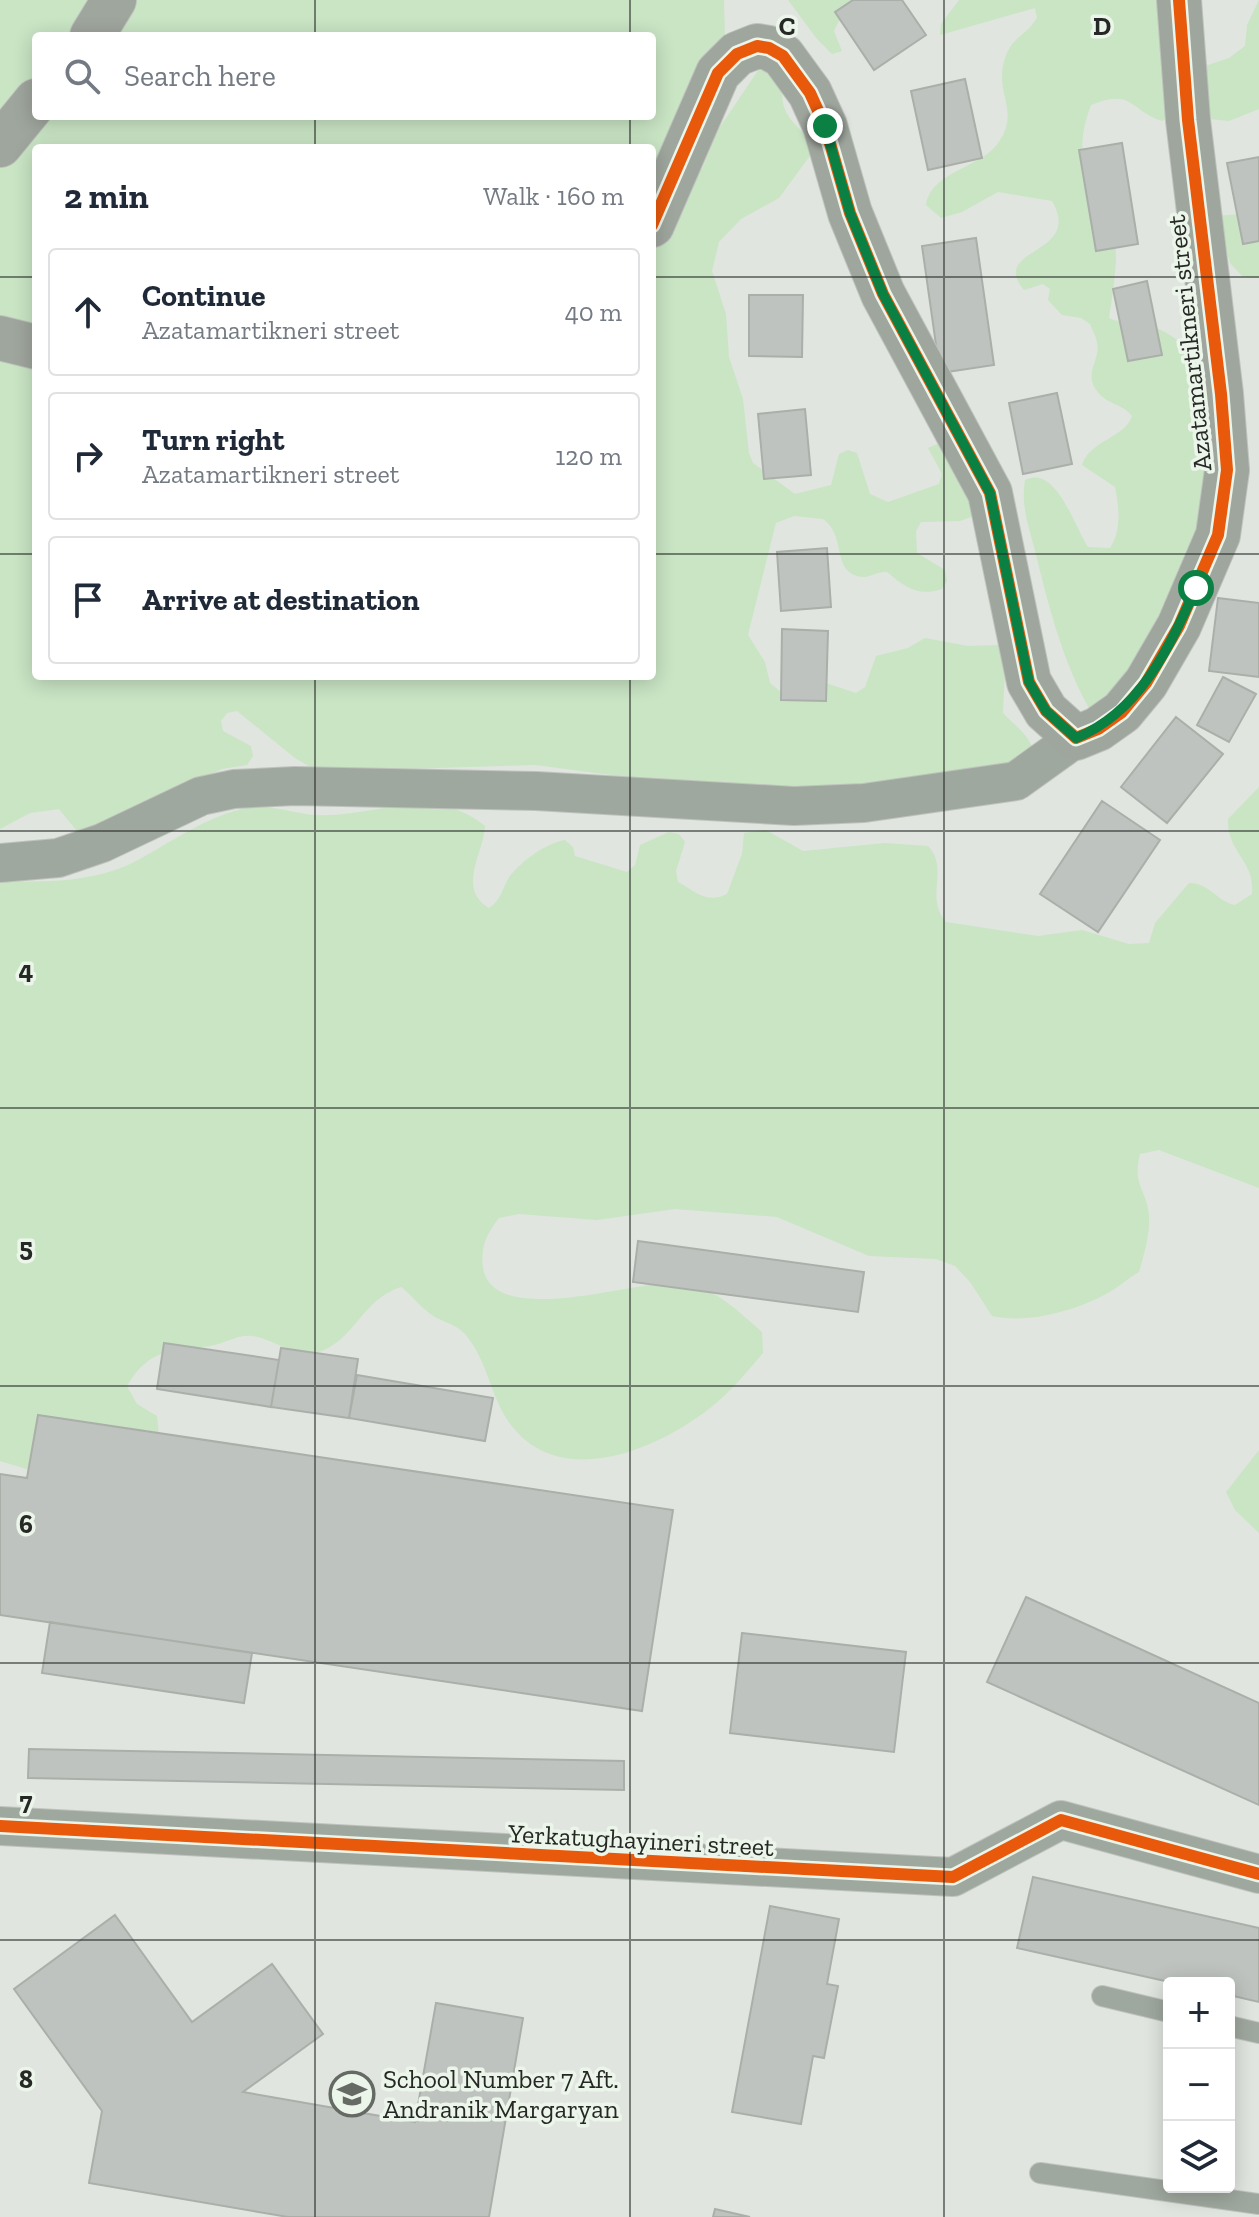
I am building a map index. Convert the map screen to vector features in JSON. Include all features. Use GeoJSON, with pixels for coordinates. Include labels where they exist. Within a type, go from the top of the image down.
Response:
{"type":"FeatureCollection","features":[{"type":"Feature","properties":{"kind":"street"},"geometry":{"type":"LineString","coordinates":[[94,32],[114,0]]}},
{"type":"Feature","properties":{"kind":"street","name":"Azatamartikneri street"},"geometry":{"type":"LineString","coordinates":[[1076,738],[1098,729],[1122,712],[1146,683],[1179,626],[1218,535],[1227,470],[1221,394],[1188,120],[1179,0]]}},
{"type":"Feature","properties":{"kind":"street"},"geometry":{"type":"LineString","coordinates":[[0,863],[58,858],[102,843],[201,796],[234,789],[295,786],[536,791],[794,806],[864,803],[1016,781],[1076,738],[1046,711],[1029,682],[990,493],[883,294],[850,213],[825,126],[810,93],[783,56],[769,48],[757,46],[737,54],[718,73],[656,216]]}},
{"type":"Feature","properties":{"kind":"street"},"geometry":{"type":"LineString","coordinates":[[0,145],[32,106]]}},
{"type":"Feature","properties":{"kind":"street"},"geometry":{"type":"LineString","coordinates":[[0,338],[32,346]]}},
{"type":"Feature","properties":{"kind":"street","name":"Yerkatughayineri street"},"geometry":{"type":"LineString","coordinates":[[0,1826],[953,1877],[1061,1820],[1259,1874]]}},
{"type":"Feature","properties":{"kind":"lane"},"geometry":{"type":"LineString","coordinates":[[1102,1996],[1163,2011]]}},
{"type":"Feature","properties":{"kind":"lane"},"geometry":{"type":"LineString","coordinates":[[1235,2027],[1259,2033]]}},
{"type":"Feature","properties":{"kind":"lane"},"geometry":{"type":"LineString","coordinates":[[1040,2173],[1259,2204]]}},
{"type":"Feature","properties":{"kind":"green space"},"geometry":{"type":"Polygon","coordinates":[[[0,0],[724,0],[725,38],[693,173],[702,169],[718,130],[761,66],[783,87],[782,98],[787,114],[815,149],[779,198],[741,219],[719,242],[712,271],[726,314],[729,357],[743,399],[749,453],[753,463],[795,494],[831,485],[839,454],[848,450],[857,453],[870,494],[888,502],[939,484],[942,474],[928,448],[937,444],[947,450],[975,507],[971,517],[960,521],[921,522],[916,531],[917,553],[945,570],[947,581],[942,589],[926,592],[906,586],[887,572],[861,577],[849,572],[841,559],[834,534],[823,519],[794,516],[776,523],[748,635],[765,662],[770,683],[787,697],[826,683],[856,693],[865,687],[876,656],[908,648],[925,638],[968,646],[1000,645],[1005,670],[1003,713],[1030,742],[1034,765],[828,791],[658,781],[535,765],[403,769],[375,778],[322,774],[295,758],[237,711],[227,713],[221,721],[223,731],[251,746],[253,756],[247,765],[222,769],[87,834],[77,831],[59,809],[30,813],[0,829],[0,0]]]}},
{"type":"Feature","properties":{"kind":"green space"},"geometry":{"type":"Polygon","coordinates":[[[788,0],[867,0],[848,24],[839,21],[834,31],[842,51],[832,54],[788,0]]]}},
{"type":"Feature","properties":{"kind":"green space"},"geometry":{"type":"Polygon","coordinates":[[[959,0],[1166,0],[1192,51],[1208,65],[1229,58],[1245,46],[1247,25],[1259,0],[1259,109],[1229,121],[1171,115],[1162,121],[1130,102],[1105,100],[1091,105],[1084,128],[1084,160],[1109,212],[1114,232],[1115,275],[1109,318],[1152,326],[1166,333],[1201,360],[1240,405],[1174,603],[1095,718],[1074,678],[1051,614],[1026,514],[1025,480],[1036,477],[1055,489],[1088,547],[1110,548],[1118,526],[1115,487],[1082,465],[1092,450],[1122,429],[1132,416],[1101,395],[1093,384],[1092,372],[1098,349],[1090,324],[1081,318],[1062,315],[1048,300],[1050,289],[1043,284],[1024,290],[1016,276],[1018,266],[1025,257],[1048,242],[1056,232],[1059,219],[1052,201],[998,192],[962,212],[941,218],[926,205],[930,194],[946,177],[980,159],[998,143],[1008,113],[1002,77],[1006,56],[1013,43],[1037,18],[1035,8],[940,35],[941,24],[959,0]]]}},
{"type":"Feature","properties":{"kind":"green space"},"geometry":{"type":"Polygon","coordinates":[[[1259,205],[1259,278],[1243,277],[1230,263],[1217,216],[1238,214],[1259,205]]]}},
{"type":"Feature","properties":{"kind":"green space"},"geometry":{"type":"Polygon","coordinates":[[[1259,787],[1259,1188],[1159,1150],[1140,1154],[1139,1180],[1149,1215],[1145,1251],[1139,1272],[1108,1293],[1051,1314],[1006,1318],[992,1316],[970,1282],[955,1266],[936,1259],[869,1256],[777,1217],[675,1209],[597,1220],[519,1214],[499,1218],[485,1241],[483,1268],[492,1286],[511,1296],[537,1299],[567,1298],[655,1284],[674,1283],[701,1288],[722,1299],[762,1332],[763,1353],[722,1398],[675,1431],[617,1455],[588,1459],[559,1457],[533,1446],[511,1425],[498,1403],[479,1355],[464,1333],[428,1312],[401,1287],[376,1301],[340,1339],[316,1353],[301,1353],[247,1336],[153,1358],[144,1364],[127,1386],[137,1404],[157,1416],[159,1436],[30,1470],[0,1461],[0,881],[53,881],[88,877],[122,868],[213,819],[250,807],[336,815],[423,804],[444,806],[465,813],[485,826],[473,880],[479,900],[489,908],[515,870],[550,845],[565,840],[573,847],[575,856],[627,872],[635,865],[640,845],[669,832],[679,834],[685,842],[676,871],[678,882],[702,896],[720,897],[727,894],[742,854],[744,833],[766,830],[803,851],[885,843],[928,846],[937,864],[937,903],[946,922],[1038,936],[1082,930],[1129,944],[1149,943],[1155,923],[1189,883],[1202,886],[1235,905],[1252,894],[1249,872],[1232,841],[1228,819],[1259,787]]]}},
{"type":"Feature","properties":{"kind":"green space"},"geometry":{"type":"Polygon","coordinates":[[[1259,1450],[1259,1533],[1235,1510],[1226,1492],[1259,1450]]]}},
{"type":"Feature","properties":{"kind":"building"},"geometry":{"type":"Polygon","coordinates":[[[853,0],[902,0],[926,35],[874,70],[835,12],[853,0]]]}},
{"type":"Feature","properties":{"kind":"building"},"geometry":{"type":"Polygon","coordinates":[[[965,79],[982,158],[928,170],[911,91],[965,79]]]}},
{"type":"Feature","properties":{"kind":"building"},"geometry":{"type":"Polygon","coordinates":[[[1122,143],[1138,244],[1096,251],[1079,150],[1122,143]]]}},
{"type":"Feature","properties":{"kind":"building"},"geometry":{"type":"Polygon","coordinates":[[[1259,157],[1259,241],[1243,244],[1227,163],[1259,157]]]}},
{"type":"Feature","properties":{"kind":"building"},"geometry":{"type":"Polygon","coordinates":[[[976,238],[994,365],[940,373],[922,246],[976,238]]]}},
{"type":"Feature","properties":{"kind":"building"},"geometry":{"type":"Polygon","coordinates":[[[1147,281],[1162,355],[1128,361],[1113,289],[1147,281]]]}},
{"type":"Feature","properties":{"kind":"building"},"geometry":{"type":"Polygon","coordinates":[[[749,295],[803,295],[802,357],[749,356],[749,295]]]}},
{"type":"Feature","properties":{"kind":"building"},"geometry":{"type":"Polygon","coordinates":[[[1057,393],[1072,464],[1023,474],[1009,403],[1057,393]]]}},
{"type":"Feature","properties":{"kind":"building"},"geometry":{"type":"Polygon","coordinates":[[[805,409],[811,475],[764,479],[758,414],[805,409]]]}},
{"type":"Feature","properties":{"kind":"building"},"geometry":{"type":"Polygon","coordinates":[[[827,548],[831,607],[781,611],[777,552],[827,548]]]}},
{"type":"Feature","properties":{"kind":"building"},"geometry":{"type":"Polygon","coordinates":[[[1218,598],[1259,603],[1259,677],[1209,671],[1218,598]]]}},
{"type":"Feature","properties":{"kind":"building"},"geometry":{"type":"Polygon","coordinates":[[[782,629],[828,631],[826,701],[781,700],[782,629]]]}},
{"type":"Feature","properties":{"kind":"building"},"geometry":{"type":"Polygon","coordinates":[[[1223,677],[1256,694],[1229,742],[1197,725],[1223,677]]]}},
{"type":"Feature","properties":{"kind":"building"},"geometry":{"type":"Polygon","coordinates":[[[1176,717],[1223,754],[1167,823],[1121,787],[1176,717]]]}},
{"type":"Feature","properties":{"kind":"building"},"geometry":{"type":"Polygon","coordinates":[[[1102,801],[1160,840],[1098,932],[1040,894],[1102,801]]]}},
{"type":"Feature","properties":{"kind":"building"},"geometry":{"type":"Polygon","coordinates":[[[638,1241],[864,1272],[858,1312],[633,1282],[638,1241]]]}},
{"type":"Feature","properties":{"kind":"building"},"geometry":{"type":"Polygon","coordinates":[[[164,1343],[279,1360],[271,1407],[157,1389],[164,1343]]]}},
{"type":"Feature","properties":{"kind":"building"},"geometry":{"type":"Polygon","coordinates":[[[281,1348],[358,1359],[349,1418],[271,1407],[281,1348]]]}},
{"type":"Feature","properties":{"kind":"building"},"geometry":{"type":"Polygon","coordinates":[[[357,1375],[493,1398],[485,1441],[349,1418],[357,1375]]]}},
{"type":"Feature","properties":{"kind":"building"},"geometry":{"type":"Polygon","coordinates":[[[38,1415],[673,1510],[642,1711],[0,1615],[0,1474],[27,1478],[38,1415]]]}},
{"type":"Feature","properties":{"kind":"building"},"geometry":{"type":"Polygon","coordinates":[[[1026,1597],[1259,1703],[1259,1805],[987,1682],[1026,1597]]]}},
{"type":"Feature","properties":{"kind":"building"},"geometry":{"type":"Polygon","coordinates":[[[50,1622],[252,1653],[244,1703],[42,1673],[50,1622]]]}},
{"type":"Feature","properties":{"kind":"building"},"geometry":{"type":"Polygon","coordinates":[[[742,1633],[906,1652],[894,1752],[730,1733],[742,1633]]]}},
{"type":"Feature","properties":{"kind":"building"},"geometry":{"type":"Polygon","coordinates":[[[29,1749],[624,1761],[624,1790],[28,1778],[29,1749]]]}},
{"type":"Feature","properties":{"kind":"building"},"geometry":{"type":"Polygon","coordinates":[[[1033,1877],[1259,1928],[1259,2002],[1235,1996],[1235,1977],[1163,1977],[1163,1981],[1017,1948],[1033,1877]]]}},
{"type":"Feature","properties":{"kind":"building"},"geometry":{"type":"Polygon","coordinates":[[[770,1906],[839,1919],[827,1984],[838,1986],[824,2058],[813,2056],[801,2124],[732,2112],[770,1906]]]}},
{"type":"Feature","properties":{"kind":"building"},"geometry":{"type":"Polygon","coordinates":[[[115,1915],[192,2022],[272,1964],[323,2034],[243,2092],[415,2122],[436,2003],[523,2018],[489,2217],[288,2217],[89,2183],[102,2111],[14,1989],[115,1915]]]}},
{"type":"Feature","properties":{"kind":"building"},"geometry":{"type":"Polygon","coordinates":[[[715,2209],[750,2217],[713,2217],[715,2209]]]}},
{"type":"Feature","properties":{"kind":"cycle path"},"geometry":{"type":"LineString","coordinates":[[656,216],[718,73],[737,54],[757,46],[769,48],[783,56],[810,93],[825,126],[850,213],[883,294],[990,493],[1029,682],[1046,711],[1076,738],[1098,729],[1122,712],[1146,683],[1179,626],[1218,535],[1227,470],[1221,394],[1188,120],[1179,0]]}},
{"type":"Feature","properties":{"kind":"cycle path"},"geometry":{"type":"LineString","coordinates":[[0,1826],[953,1877],[1061,1820],[1259,1874]]}},
{"type":"Feature","properties":{"kind":"place","name":"School Number 7 Aft. Andranik Margaryan"},"geometry":{"type":"Point","coordinates":[352,2094]}},
{"type":"Feature","properties":{"kind":"route"},"geometry":{"type":"LineString","coordinates":[[825,126],[850,213],[883,294],[990,493],[1029,682],[1046,711],[1076,738],[1098,729],[1122,712],[1146,683],[1179,626],[1196,588]]}}]}
